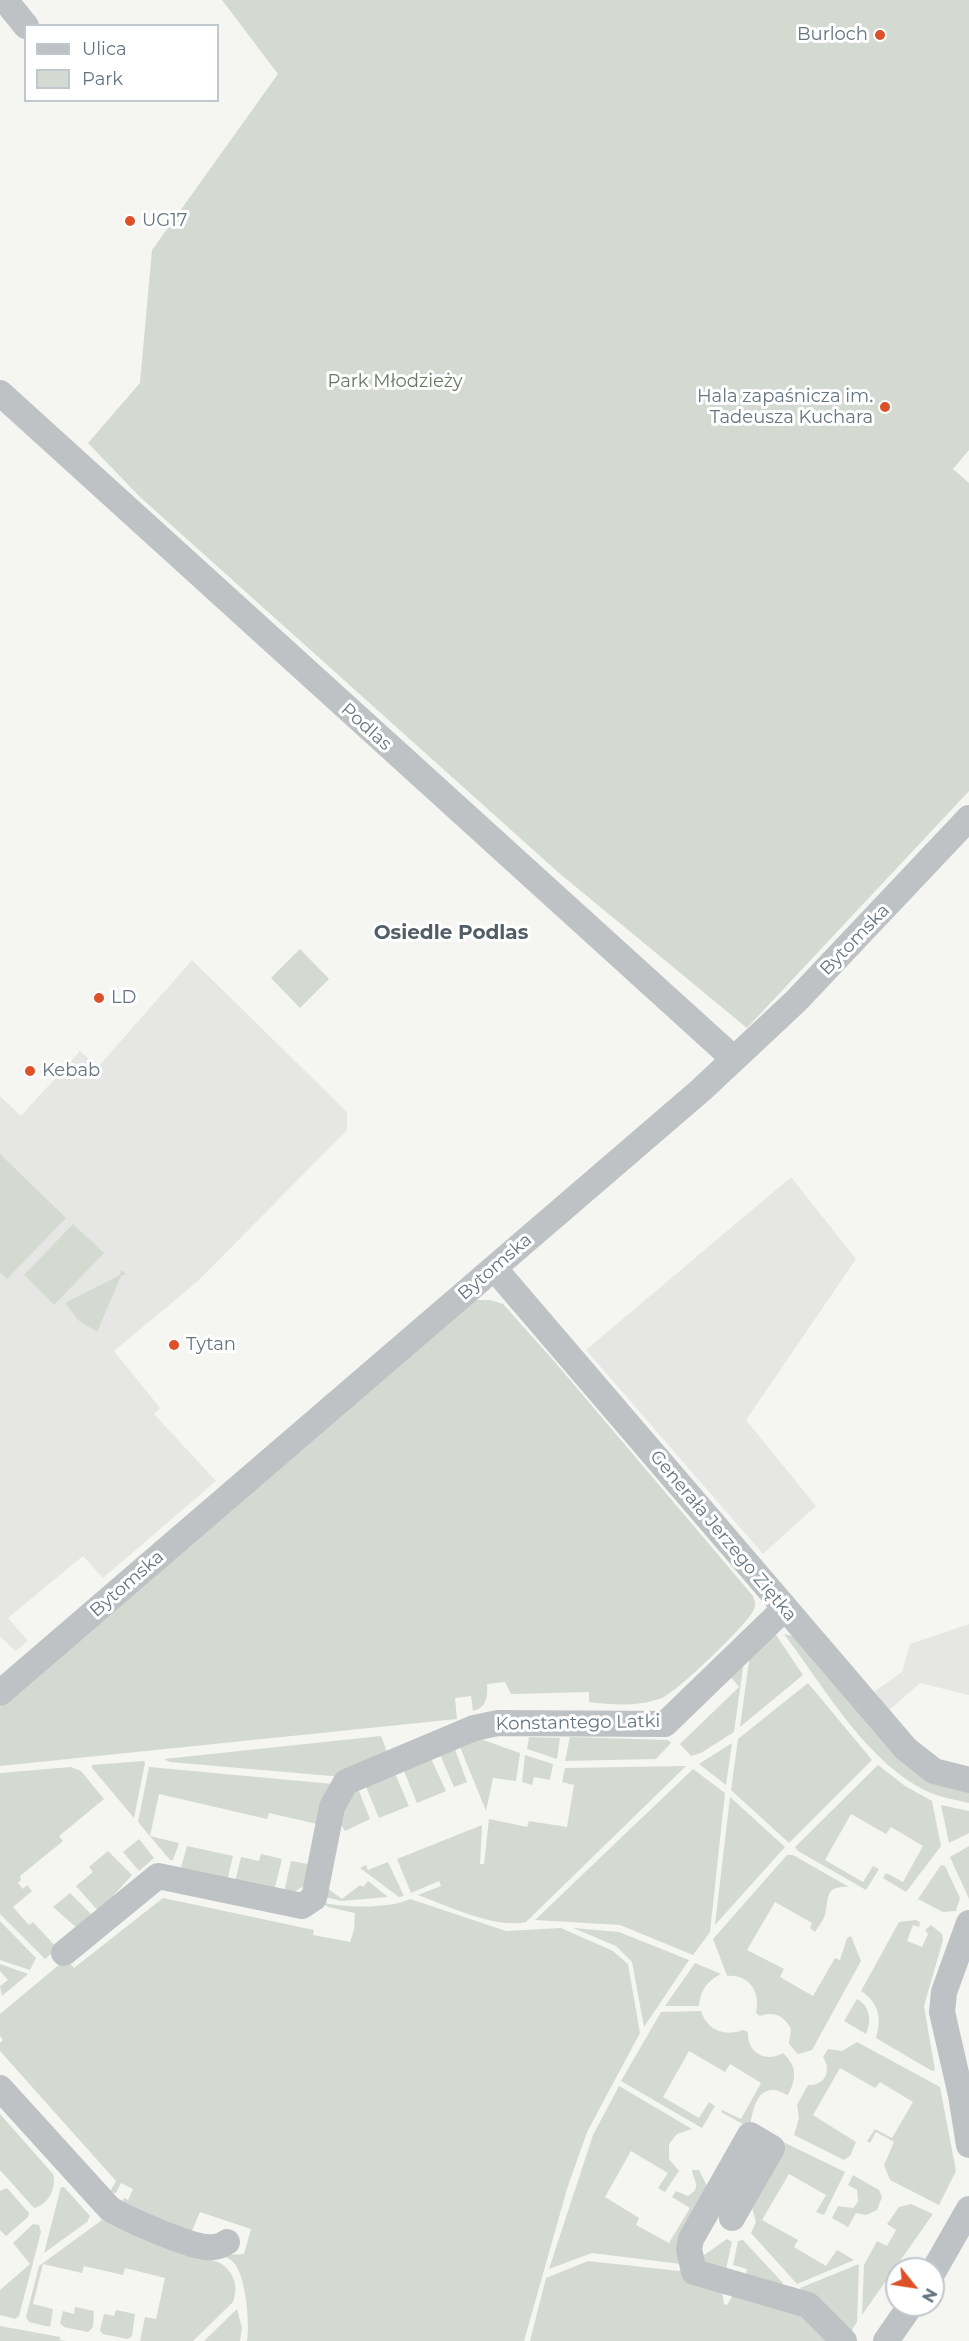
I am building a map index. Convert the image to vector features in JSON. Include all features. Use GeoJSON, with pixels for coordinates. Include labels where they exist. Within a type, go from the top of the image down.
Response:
{"type":"FeatureCollection","features":[{"type":"Feature","properties":{"kind":"street"},"geometry":{"type":"LineString","coordinates":[[5,0],[24,24]]}},
{"type":"Feature","properties":{"kind":"street","name":"Podlas"},"geometry":{"type":"LineString","coordinates":[[0,393],[734,1059]]}},
{"type":"Feature","properties":{"kind":"street","name":"Bytomska"},"geometry":{"type":"LineString","coordinates":[[0,1693],[734,1059],[850,946],[969,818]]}},
{"type":"Feature","properties":{"kind":"street","name":"Generała Jerzego Ziętka"},"geometry":{"type":"LineString","coordinates":[[494,1268],[906,1749],[934,1771],[969,1780]]}},
{"type":"Feature","properties":{"kind":"street","name":"Konstantego Latki"},"geometry":{"type":"LineString","coordinates":[[64,1953],[158,1876],[302,1906],[314,1898],[332,1807],[346,1782],[453,1736],[498,1723],[665,1724],[785,1608]]}},
{"type":"Feature","properties":{"kind":"street"},"geometry":{"type":"LineString","coordinates":[[969,1923],[944,1992],[942,2012],[965,2094],[969,2145]]}},
{"type":"Feature","properties":{"kind":"street"},"geometry":{"type":"LineString","coordinates":[[0,2088],[110,2209],[204,2247],[219,2247],[227,2242]]}},
{"type":"Feature","properties":{"kind":"street"},"geometry":{"type":"LineString","coordinates":[[732,2218],[772,2148],[750,2135],[691,2239],[689,2249],[694,2272],[808,2305],[844,2341]]}},
{"type":"Feature","properties":{"kind":"street"},"geometry":{"type":"LineString","coordinates":[[942,2257],[969,2209]]}},
{"type":"Feature","properties":{"kind":"street"},"geometry":{"type":"LineString","coordinates":[[886,2341],[903,2317]]}},
{"type":"Feature","properties":{"kind":"shaded area"},"geometry":{"type":"Polygon","coordinates":[[[192,960],[347,1112],[347,1130],[198,1281],[114,1351],[160,1408],[154,1414],[216,1481],[103,1578],[83,1556],[8,1618],[28,1641],[16,1651],[0,1637],[0,1096],[21,1116],[80,1051],[98,1067],[192,960]]]}},
{"type":"Feature","properties":{"kind":"shaded area"},"geometry":{"type":"Polygon","coordinates":[[[791,1177],[856,1259],[746,1420],[816,1506],[763,1554],[586,1350],[791,1177]]]}},
{"type":"Feature","properties":{"kind":"shaded area"},"geometry":{"type":"Polygon","coordinates":[[[969,1624],[969,1695],[920,1683],[887,1712],[875,1691],[902,1672],[910,1644],[969,1624]]]}},
{"type":"Feature","properties":{"kind":"green space","name":"Park Młodzieży"},"geometry":{"type":"Polygon","coordinates":[[[222,0],[969,0],[969,450],[953,469],[969,483],[969,791],[747,1028],[559,873],[140,497],[88,443],[140,383],[152,250],[278,74],[222,0]]]}},
{"type":"Feature","properties":{"kind":"green space"},"geometry":{"type":"Polygon","coordinates":[[[300,949],[329,979],[300,1008],[271,978],[300,949]]]}},
{"type":"Feature","properties":{"kind":"green space"},"geometry":{"type":"Polygon","coordinates":[[[0,1154],[66,1218],[7,1279],[0,1272],[0,1154]]]}},
{"type":"Feature","properties":{"kind":"green space"},"geometry":{"type":"Polygon","coordinates":[[[73,1224],[104,1253],[54,1305],[24,1275],[73,1224]]]}},
{"type":"Feature","properties":{"kind":"green space"},"geometry":{"type":"Polygon","coordinates":[[[121,1270],[126,1274],[121,1276],[97,1332],[78,1320],[65,1303],[120,1275],[121,1270]]]}},
{"type":"Feature","properties":{"kind":"green space"},"geometry":{"type":"Polygon","coordinates":[[[471,1300],[490,1300],[503,1304],[753,1596],[755,1605],[753,1611],[724,1645],[670,1693],[644,1703],[589,1702],[589,1692],[511,1694],[505,1682],[487,1684],[485,1701],[477,1710],[473,1711],[471,1696],[455,1698],[457,1719],[0,1766],[0,1707],[471,1300]]]}},
{"type":"Feature","properties":{"kind":"green space"},"geometry":{"type":"Polygon","coordinates":[[[784,1634],[793,1636],[969,1789],[969,1803],[933,1794],[910,1782],[888,1765],[850,1724],[784,1634]]]}},
{"type":"Feature","properties":{"kind":"green space"},"geometry":{"type":"Polygon","coordinates":[[[776,1635],[803,1675],[740,1727],[750,1654],[766,1638],[776,1635]]]}},
{"type":"Feature","properties":{"kind":"green space"},"geometry":{"type":"Polygon","coordinates":[[[744,1661],[734,1732],[701,1753],[691,1756],[680,1744],[739,1687],[731,1677],[744,1661]]]}},
{"type":"Feature","properties":{"kind":"green space"},"geometry":{"type":"Polygon","coordinates":[[[808,1683],[872,1760],[789,1843],[731,1790],[738,1739],[808,1683]]]}},
{"type":"Feature","properties":{"kind":"green space"},"geometry":{"type":"Polygon","coordinates":[[[381,1736],[389,1757],[343,1777],[170,1762],[164,1759],[381,1736]]]}},
{"type":"Feature","properties":{"kind":"green space"},"geometry":{"type":"Polygon","coordinates":[[[472,1736],[520,1753],[516,1781],[493,1778],[486,1811],[458,1742],[472,1736]]]}},
{"type":"Feature","properties":{"kind":"green space"},"geometry":{"type":"Polygon","coordinates":[[[529,1737],[560,1738],[557,1759],[527,1749],[529,1737]]]}},
{"type":"Feature","properties":{"kind":"green space"},"geometry":{"type":"Polygon","coordinates":[[[570,1737],[668,1740],[671,1743],[656,1759],[565,1761],[570,1737]]]}},
{"type":"Feature","properties":{"kind":"green space"},"geometry":{"type":"Polygon","coordinates":[[[732,1743],[726,1785],[699,1764],[732,1743]]]}},
{"type":"Feature","properties":{"kind":"green space"},"geometry":{"type":"Polygon","coordinates":[[[453,1744],[467,1782],[454,1787],[438,1750],[453,1744]]]}},
{"type":"Feature","properties":{"kind":"green space"},"geometry":{"type":"Polygon","coordinates":[[[429,1754],[446,1791],[417,1803],[402,1766],[429,1754]]]}},
{"type":"Feature","properties":{"kind":"green space"},"geometry":{"type":"Polygon","coordinates":[[[525,1755],[553,1764],[550,1780],[534,1777],[532,1785],[522,1782],[525,1755]]]}},
{"type":"Feature","properties":{"kind":"green space"},"geometry":{"type":"Polygon","coordinates":[[[144,1761],[134,1818],[92,1768],[92,1765],[144,1761]]]}},
{"type":"Feature","properties":{"kind":"green space"},"geometry":{"type":"Polygon","coordinates":[[[878,1765],[905,1786],[932,1801],[941,1846],[906,1892],[883,1878],[886,1873],[903,1882],[923,1846],[891,1827],[886,1834],[851,1814],[825,1860],[863,1882],[873,1866],[879,1869],[866,1890],[798,1851],[795,1847],[878,1765]]]}},
{"type":"Feature","properties":{"kind":"green space"},"geometry":{"type":"Polygon","coordinates":[[[686,1766],[526,1922],[500,1922],[486,1919],[418,1895],[441,1886],[439,1881],[411,1893],[397,1859],[482,1825],[480,1864],[484,1864],[489,1819],[527,1827],[529,1821],[567,1827],[574,1785],[562,1782],[565,1768],[686,1766]]]}},
{"type":"Feature","properties":{"kind":"green space"},"geometry":{"type":"Polygon","coordinates":[[[71,1767],[81,1771],[104,1799],[59,1836],[63,1841],[20,1876],[21,1880],[18,1883],[23,1889],[27,1885],[32,1891],[13,1907],[29,1925],[33,1922],[58,1949],[45,1959],[0,1914],[0,1773],[71,1767]]]}},
{"type":"Feature","properties":{"kind":"green space"},"geometry":{"type":"Polygon","coordinates":[[[149,1767],[333,1784],[307,1884],[294,1892],[284,1892],[291,1861],[308,1864],[317,1824],[269,1813],[267,1819],[159,1794],[150,1836],[179,1843],[173,1860],[170,1860],[138,1822],[149,1767]]]}},
{"type":"Feature","properties":{"kind":"green space"},"geometry":{"type":"Polygon","coordinates":[[[393,1769],[409,1806],[379,1818],[364,1782],[393,1769]]]}},
{"type":"Feature","properties":{"kind":"green space"},"geometry":{"type":"Polygon","coordinates":[[[693,1769],[725,1793],[710,1932],[693,1955],[620,1925],[535,1920],[693,1769]]]}},
{"type":"Feature","properties":{"kind":"green space"},"geometry":{"type":"Polygon","coordinates":[[[357,1786],[370,1819],[345,1831],[338,1820],[357,1786]]]}},
{"type":"Feature","properties":{"kind":"green space"},"geometry":{"type":"Polygon","coordinates":[[[730,1797],[785,1847],[715,1925],[730,1797]]]}},
{"type":"Feature","properties":{"kind":"green space"},"geometry":{"type":"Polygon","coordinates":[[[941,1805],[969,1811],[969,1833],[949,1843],[941,1805]]]}},
{"type":"Feature","properties":{"kind":"green space"},"geometry":{"type":"Polygon","coordinates":[[[139,1839],[154,1858],[139,1871],[123,1852],[139,1839]]]}},
{"type":"Feature","properties":{"kind":"green space"},"geometry":{"type":"Polygon","coordinates":[[[187,1846],[233,1856],[227,1881],[180,1871],[187,1846]]]}},
{"type":"Feature","properties":{"kind":"green space"},"geometry":{"type":"Polygon","coordinates":[[[969,1846],[969,1899],[950,1857],[969,1846]]]}},
{"type":"Feature","properties":{"kind":"green space"},"geometry":{"type":"Polygon","coordinates":[[[108,1851],[132,1875],[113,1896],[115,1899],[99,1912],[76,1886],[93,1872],[89,1867],[108,1851]]]}},
{"type":"Feature","properties":{"kind":"green space"},"geometry":{"type":"Polygon","coordinates":[[[261,1854],[282,1859],[274,1891],[235,1882],[241,1857],[259,1861],[261,1854]]]}},
{"type":"Feature","properties":{"kind":"green space"},"geometry":{"type":"Polygon","coordinates":[[[787,1855],[793,1855],[849,1887],[831,1891],[824,1917],[815,1932],[810,1928],[812,1923],[775,1902],[747,1950],[784,1969],[780,1977],[813,1996],[835,1958],[840,1960],[847,1938],[851,1936],[861,1961],[812,2050],[798,2054],[789,2044],[791,2029],[785,2021],[775,2014],[760,2016],[756,2013],[757,1998],[752,1986],[742,1978],[727,1976],[713,1939],[787,1855]]]}},
{"type":"Feature","properties":{"kind":"green space"},"geometry":{"type":"Polygon","coordinates":[[[388,1862],[404,1896],[399,1897],[360,1868],[366,1865],[368,1870],[388,1862]]]}},
{"type":"Feature","properties":{"kind":"green space"},"geometry":{"type":"Polygon","coordinates":[[[941,1865],[945,1866],[960,1898],[956,1911],[943,1912],[918,1899],[941,1865]]]}},
{"type":"Feature","properties":{"kind":"green space"},"geometry":{"type":"Polygon","coordinates":[[[368,1881],[388,1897],[341,1901],[321,1896],[327,1888],[342,1899],[360,1885],[363,1887],[368,1881]]]}},
{"type":"Feature","properties":{"kind":"green space"},"geometry":{"type":"Polygon","coordinates":[[[70,1893],[94,1917],[77,1928],[53,1907],[70,1893]]]}},
{"type":"Feature","properties":{"kind":"green space"},"geometry":{"type":"Polygon","coordinates":[[[163,1898],[314,1930],[313,1935],[350,1942],[354,1930],[355,1913],[328,1907],[321,1902],[366,1906],[391,1905],[410,1899],[506,1931],[561,1928],[613,1951],[628,1964],[640,2033],[587,2132],[567,2189],[524,2341],[247,2341],[248,2324],[242,2278],[233,2262],[222,2255],[244,2254],[251,2229],[200,2212],[191,2233],[121,2204],[124,2198],[128,2200],[133,2189],[121,2183],[116,2193],[110,2192],[116,2181],[0,2051],[0,2043],[3,2040],[0,2036],[0,2014],[66,1959],[74,1968],[163,1898]]]}},
{"type":"Feature","properties":{"kind":"green space"},"geometry":{"type":"Polygon","coordinates":[[[916,1920],[920,1922],[919,1927],[913,1925],[907,1941],[922,1947],[928,1934],[925,1930],[931,1925],[942,1934],[943,1940],[924,2006],[935,2070],[932,2071],[876,2038],[879,2024],[878,2012],[872,2001],[861,1991],[899,1922],[916,1920]]]}},
{"type":"Feature","properties":{"kind":"green space"},"geometry":{"type":"Polygon","coordinates":[[[0,1921],[36,1958],[30,1970],[0,1960],[0,1921]]]}},
{"type":"Feature","properties":{"kind":"green space"},"geometry":{"type":"Polygon","coordinates":[[[573,1928],[619,1932],[689,1960],[644,2027],[632,1962],[616,1946],[573,1928]]]}},
{"type":"Feature","properties":{"kind":"green space"},"geometry":{"type":"Polygon","coordinates":[[[695,1963],[721,1974],[705,1987],[699,2006],[665,2006],[695,1963]]]}},
{"type":"Feature","properties":{"kind":"green space"},"geometry":{"type":"Polygon","coordinates":[[[0,1964],[28,1974],[2,1996],[0,1986],[8,1980],[0,1971],[0,1964]]]}},
{"type":"Feature","properties":{"kind":"green space"},"geometry":{"type":"Polygon","coordinates":[[[857,1999],[865,2006],[869,2014],[866,2034],[844,2021],[857,1999]]]}},
{"type":"Feature","properties":{"kind":"green space"},"geometry":{"type":"Polygon","coordinates":[[[701,2011],[707,2023],[717,2030],[729,2033],[743,2030],[748,2032],[754,2051],[770,2057],[783,2053],[791,2063],[794,2078],[788,2095],[775,2090],[763,2093],[756,2103],[750,2128],[721,2112],[722,2110],[741,2119],[761,2083],[730,2064],[725,2072],[689,2051],[663,2097],[699,2118],[709,2102],[715,2106],[702,2128],[621,2081],[661,2012],[701,2011]]]}},
{"type":"Feature","properties":{"kind":"green space"},"geometry":{"type":"Polygon","coordinates":[[[857,2042],[940,2087],[956,2171],[939,2205],[890,2180],[884,2165],[894,2142],[876,2132],[870,2143],[867,2141],[875,2129],[892,2138],[913,2102],[880,2082],[875,2088],[840,2068],[813,2115],[856,2142],[850,2156],[844,2160],[794,2135],[799,2118],[797,2105],[808,2085],[819,2083],[825,2077],[827,2067],[823,2057],[828,2049],[842,2051],[857,2042]]]}},
{"type":"Feature","properties":{"kind":"green space"},"geometry":{"type":"Polygon","coordinates":[[[619,2086],[692,2129],[677,2134],[669,2144],[669,2159],[679,2171],[665,2192],[658,2188],[668,2173],[631,2151],[605,2197],[639,2218],[636,2225],[669,2243],[690,2208],[672,2197],[676,2191],[688,2196],[693,2193],[696,2184],[692,2170],[699,2170],[711,2194],[681,2264],[592,2253],[549,2269],[593,2135],[619,2086]]]}},
{"type":"Feature","properties":{"kind":"green space"},"geometry":{"type":"Polygon","coordinates":[[[0,2114],[53,2174],[54,2185],[50,2195],[47,2200],[34,2208],[0,2170],[0,2114]]]}},
{"type":"Feature","properties":{"kind":"green space"},"geometry":{"type":"Polygon","coordinates":[[[781,2141],[845,2172],[824,2215],[816,2212],[826,2195],[789,2174],[762,2220],[798,2240],[794,2247],[826,2266],[837,2250],[854,2260],[797,2284],[751,2233],[756,2222],[752,2207],[781,2141]]]}},
{"type":"Feature","properties":{"kind":"green space"},"geometry":{"type":"Polygon","coordinates":[[[853,2175],[879,2190],[882,2197],[877,2210],[866,2215],[856,2213],[848,2227],[832,2218],[838,2206],[853,2208],[858,2202],[857,2190],[848,2185],[853,2175]]]}},
{"type":"Feature","properties":{"kind":"green space"},"geometry":{"type":"Polygon","coordinates":[[[61,2187],[64,2187],[90,2216],[87,2222],[44,2253],[61,2187]]]}},
{"type":"Feature","properties":{"kind":"green space"},"geometry":{"type":"Polygon","coordinates":[[[7,2188],[29,2213],[28,2217],[6,2236],[0,2230],[0,2191],[7,2188]]]}},
{"type":"Feature","properties":{"kind":"green space"},"geometry":{"type":"Polygon","coordinates":[[[911,2204],[933,2214],[903,2257],[885,2257],[885,2282],[862,2315],[864,2265],[877,2241],[887,2246],[896,2230],[887,2224],[899,2207],[911,2204]]]}},
{"type":"Feature","properties":{"kind":"green space"},"geometry":{"type":"Polygon","coordinates":[[[102,2220],[220,2263],[229,2271],[234,2280],[233,2302],[193,2341],[140,2341],[145,2317],[156,2319],[165,2278],[125,2268],[123,2275],[84,2266],[82,2273],[43,2264],[33,2304],[53,2309],[50,2327],[29,2322],[26,2317],[39,2266],[102,2220]]]}},
{"type":"Feature","properties":{"kind":"green space"},"geometry":{"type":"Polygon","coordinates":[[[33,2224],[39,2225],[41,2232],[19,2316],[15,2319],[0,2315],[0,2290],[30,2264],[13,2243],[33,2224]]]}},
{"type":"Feature","properties":{"kind":"green space"},"geometry":{"type":"Polygon","coordinates":[[[727,2239],[732,2242],[726,2269],[697,2260],[727,2239]]]}},
{"type":"Feature","properties":{"kind":"green space"},"geometry":{"type":"Polygon","coordinates":[[[743,2240],[782,2282],[783,2286],[744,2283],[747,2269],[733,2265],[738,2241],[743,2240]]]}},
{"type":"Feature","properties":{"kind":"green space"},"geometry":{"type":"Polygon","coordinates":[[[588,2261],[679,2271],[688,2266],[721,2285],[724,2304],[727,2305],[733,2295],[806,2312],[835,2341],[530,2341],[546,2278],[588,2261]]]}},
{"type":"Feature","properties":{"kind":"green space"},"geometry":{"type":"Polygon","coordinates":[[[859,2264],[857,2322],[847,2337],[800,2288],[859,2264]]]}},
{"type":"Feature","properties":{"kind":"green space"},"geometry":{"type":"Polygon","coordinates":[[[75,2307],[94,2311],[93,2327],[88,2332],[64,2327],[60,2323],[63,2311],[74,2314],[75,2307]]]}},
{"type":"Feature","properties":{"kind":"green space"},"geometry":{"type":"Polygon","coordinates":[[[237,2309],[242,2328],[240,2341],[204,2341],[237,2309]]]}},
{"type":"Feature","properties":{"kind":"green space"},"geometry":{"type":"Polygon","coordinates":[[[116,2310],[135,2314],[132,2336],[128,2339],[103,2334],[100,2330],[104,2314],[114,2316],[116,2310]]]}},
{"type":"Feature","properties":{"kind":"green space"},"geometry":{"type":"Polygon","coordinates":[[[0,2326],[60,2337],[60,2340],[66,2341],[0,2341],[0,2326]]]}},
{"type":"Feature","properties":{"kind":"place","name":"Burloch"},"geometry":{"type":"Point","coordinates":[880,35]}},
{"type":"Feature","properties":{"kind":"place","name":"UG17"},"geometry":{"type":"Point","coordinates":[130,221]}},
{"type":"Feature","properties":{"kind":"place","name":"Hala zapaśnicza im. Tadeusza Kuchara"},"geometry":{"type":"Point","coordinates":[885,407]}},
{"type":"Feature","properties":{"kind":"place","name":"LD"},"geometry":{"type":"Point","coordinates":[99,998]}},
{"type":"Feature","properties":{"kind":"place","name":"Kebab"},"geometry":{"type":"Point","coordinates":[30,1071]}},
{"type":"Feature","properties":{"kind":"place","name":"Tytan"},"geometry":{"type":"Point","coordinates":[174,1345]}},
{"type":"Feature","properties":{"kind":"district","name":"Osiedle Podlas"},"geometry":{"type":"Point","coordinates":[451,933]}}]}
